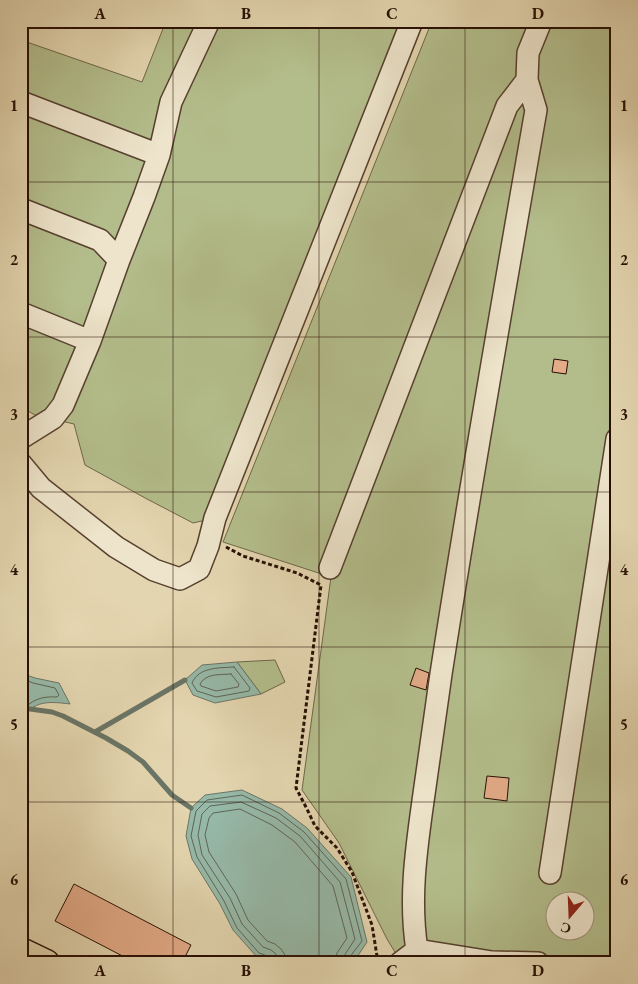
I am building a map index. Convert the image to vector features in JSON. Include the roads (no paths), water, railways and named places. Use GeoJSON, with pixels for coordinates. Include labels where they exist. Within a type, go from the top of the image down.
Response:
{"type":"FeatureCollection","features":[{"type":"Feature","properties":{"kind":"main road"},"geometry":{"type":"LineString","coordinates":[[21,950],[46,963]]}},
{"type":"Feature","properties":{"kind":"lane"},"geometry":{"type":"LineString","coordinates":[[21,438],[53,418],[63,405],[90,341],[159,155],[171,102],[209,21]]}},
{"type":"Feature","properties":{"kind":"lane"},"geometry":{"type":"LineString","coordinates":[[21,464],[41,488],[116,547],[154,570],[180,579],[199,569],[208,546],[215,518],[412,21]]}},
{"type":"Feature","properties":{"kind":"lane"},"geometry":{"type":"LineString","coordinates":[[417,950],[414,930],[413,879],[434,721],[483,412],[536,110],[527,80],[528,53],[541,21]]}},
{"type":"Feature","properties":{"kind":"lane"},"geometry":{"type":"LineString","coordinates":[[330,568],[507,106],[527,80]]}},
{"type":"Feature","properties":{"kind":"lane"},"geometry":{"type":"LineString","coordinates":[[21,102],[159,155]]}},
{"type":"Feature","properties":{"kind":"lane"},"geometry":{"type":"LineString","coordinates":[[21,208],[100,240],[119,260]]}},
{"type":"Feature","properties":{"kind":"lane"},"geometry":{"type":"LineString","coordinates":[[21,313],[90,341]]}},
{"type":"Feature","properties":{"kind":"lane"},"geometry":{"type":"LineString","coordinates":[[550,873],[617,439]]}},
{"type":"Feature","properties":{"kind":"lane"},"geometry":{"type":"LineString","coordinates":[[400,963],[417,950],[492,962],[538,963]]}},
{"type":"Feature","properties":{"kind":"water"},"geometry":{"type":"Polygon","coordinates":[[[237,662],[261,694],[215,703],[193,695],[185,680],[202,665],[237,662]]]}},
{"type":"Feature","properties":{"kind":"water"},"geometry":{"type":"Polygon","coordinates":[[[21,673],[59,683],[70,704],[40,704],[28,712],[21,727],[21,673]]]}},
{"type":"Feature","properties":{"kind":"water"},"geometry":{"type":"Polygon","coordinates":[[[242,790],[282,809],[307,828],[351,877],[367,942],[355,960],[346,963],[273,963],[257,957],[233,930],[220,904],[192,859],[186,836],[191,808],[205,795],[242,790]]]}},
{"type":"Feature","properties":{"kind":"waterway"},"geometry":{"type":"LineString","coordinates":[[95,732],[185,680]]}},
{"type":"Feature","properties":{"kind":"waterway"},"geometry":{"type":"LineString","coordinates":[[30,709],[52,712],[63,716],[128,751],[143,762],[172,795],[191,808]]}}]}
